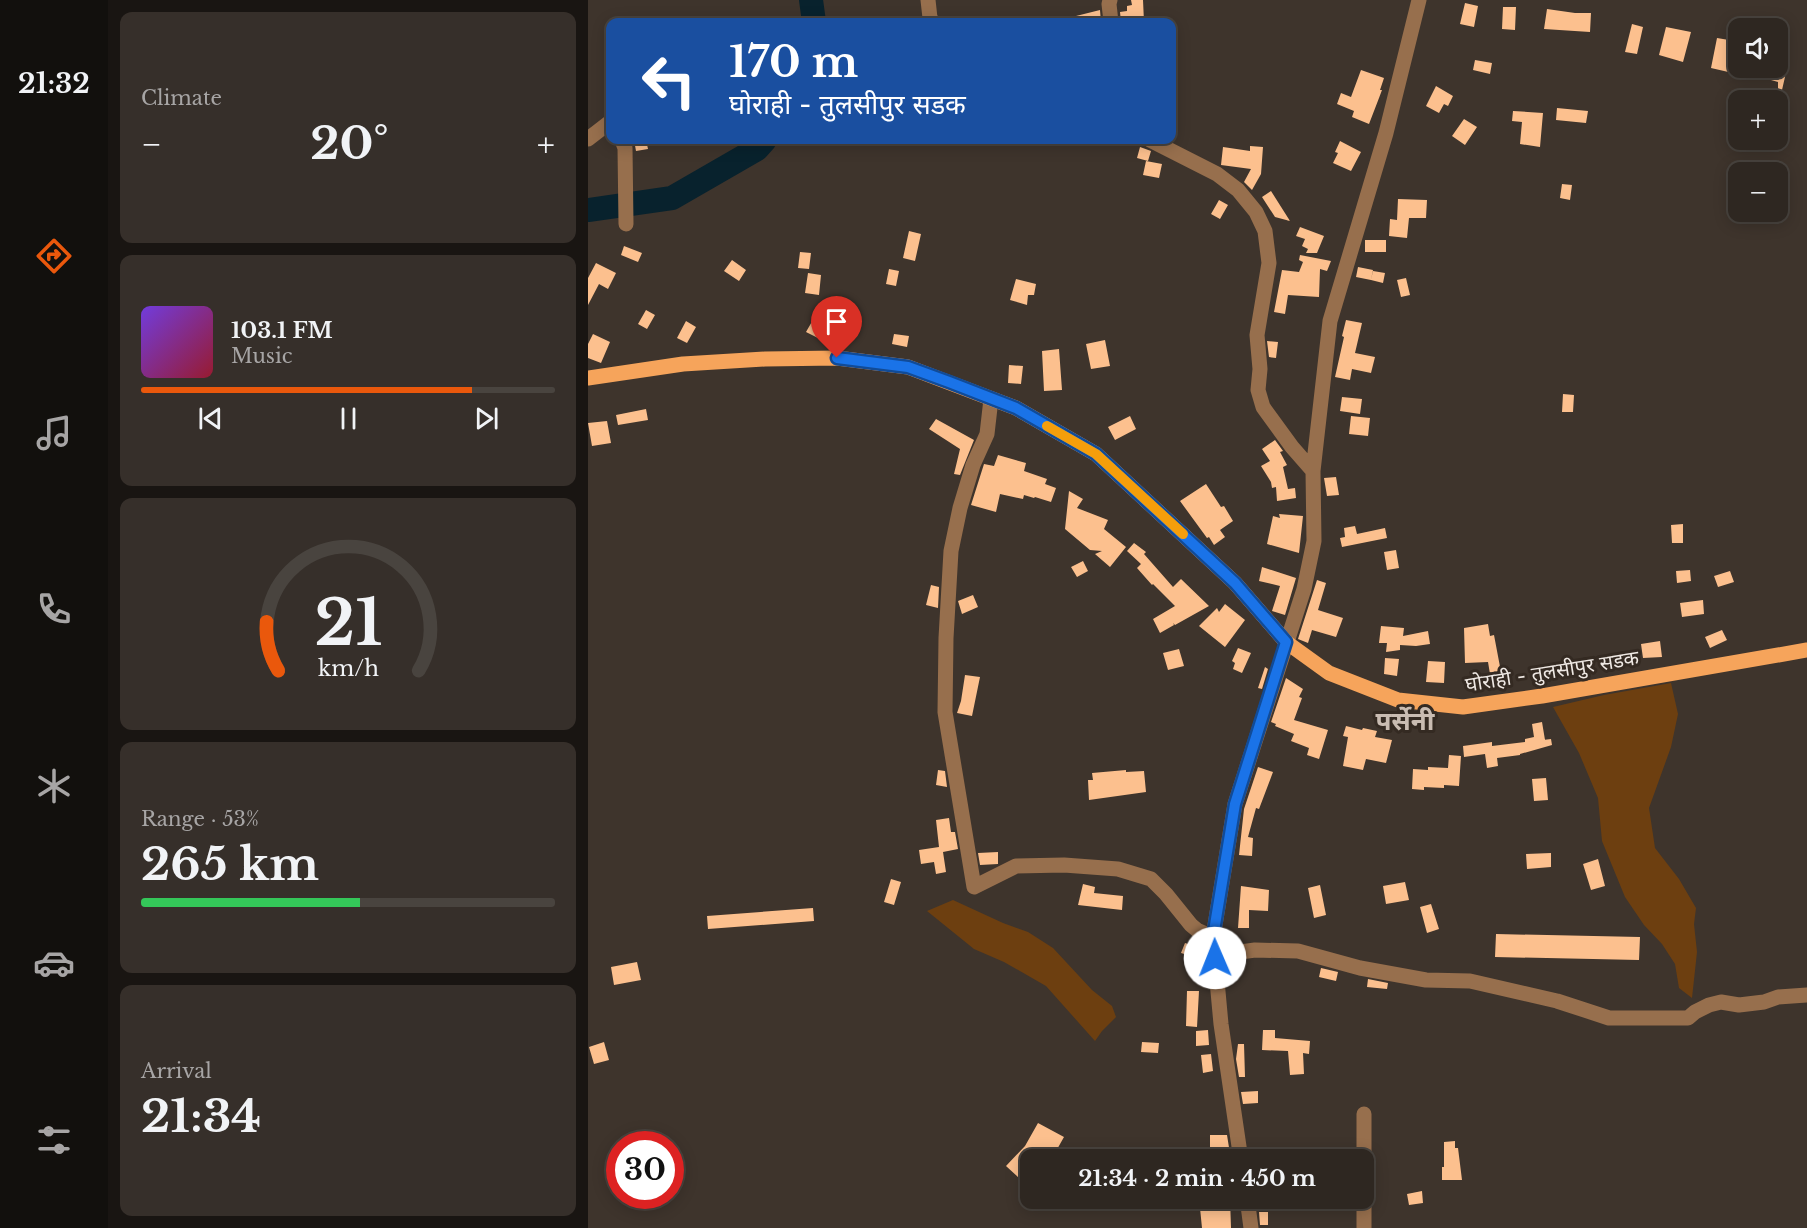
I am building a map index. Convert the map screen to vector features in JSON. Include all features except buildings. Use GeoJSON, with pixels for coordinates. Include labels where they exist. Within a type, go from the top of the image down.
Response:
{"type":"FeatureCollection","features":[{"type":"Feature","properties":{"kind":"main road","name":"घोराही - तुलसीपुर सडक"},"geometry":{"type":"LineString","coordinates":[[588,378],[683,364],[765,359],[837,358],[908,367],[1016,408],[1096,454],[1235,583],[1286,642],[1329,673],[1398,700],[1463,707],[1553,694],[1807,650]]}},
{"type":"Feature","properties":{"kind":"street"},"geometry":{"type":"LineString","coordinates":[[928,0],[930,18]]}},
{"type":"Feature","properties":{"kind":"street"},"geometry":{"type":"LineString","coordinates":[[1110,0],[1111,18]]}},
{"type":"Feature","properties":{"kind":"street"},"geometry":{"type":"LineString","coordinates":[[1239,1149],[1221,1024],[1213,937],[1235,804],[1304,589],[1314,541],[1313,471],[1329,321],[1386,133],[1419,0]]}},
{"type":"Feature","properties":{"kind":"street"},"geometry":{"type":"LineString","coordinates":[[588,139],[606,129]]}},
{"type":"Feature","properties":{"kind":"street"},"geometry":{"type":"LineString","coordinates":[[624,144],[626,224]]}},
{"type":"Feature","properties":{"kind":"street"},"geometry":{"type":"LineString","coordinates":[[1158,144],[1217,174],[1238,190],[1256,212],[1265,231],[1269,263],[1257,334],[1260,369],[1258,390],[1263,407],[1313,471]]}},
{"type":"Feature","properties":{"kind":"street"},"geometry":{"type":"LineString","coordinates":[[991,399],[987,434],[973,465],[960,508],[951,552],[946,638],[945,712],[974,887],[1016,866],[1064,865],[1118,869],[1151,879],[1191,925],[1213,937],[1223,950],[1233,952],[1298,951],[1360,968],[1426,980],[1470,981],[1557,1000],[1609,1018],[1688,1018],[1709,1005],[1722,1002],[1739,1005],[1807,994]]}},
{"type":"Feature","properties":{"kind":"street"},"geometry":{"type":"LineString","coordinates":[[1364,1114],[1364,1149]]}},
{"type":"Feature","properties":{"kind":"street"},"geometry":{"type":"LineString","coordinates":[[1248,1209],[1251,1228]]}},
{"type":"Feature","properties":{"kind":"street"},"geometry":{"type":"LineString","coordinates":[[1364,1209],[1364,1228]]}},
{"type":"Feature","properties":{"kind":"shaded area"},"geometry":{"type":"Polygon","coordinates":[[[1671,683],[1678,714],[1671,747],[1649,808],[1655,848],[1679,879],[1696,908],[1694,924],[1697,952],[1692,998],[1679,988],[1675,964],[1625,897],[1602,841],[1598,798],[1579,753],[1553,707],[1671,683]]]}},
{"type":"Feature","properties":{"kind":"shaded area"},"geometry":{"type":"Polygon","coordinates":[[[953,900],[1028,932],[1053,948],[1092,990],[1112,1006],[1116,1017],[1095,1041],[1046,986],[1004,962],[974,949],[927,911],[953,900]]]}},
{"type":"Feature","properties":{"kind":"waterway"},"geometry":{"type":"LineString","coordinates":[[811,0],[813,18]]}},
{"type":"Feature","properties":{"kind":"waterway"},"geometry":{"type":"LineString","coordinates":[[588,210],[672,198],[757,149],[761,144]]}},
{"type":"Feature","properties":{"kind":"slow traffic"},"geometry":{"type":"LineString","coordinates":[[1047,426],[1096,454],[1183,534]]}},
{"type":"Feature","properties":{"kind":"district","name":"पर्सेनी"},"geometry":{"type":"Point","coordinates":[1405,721]}},
{"type":"Feature","properties":{"kind":"route"},"geometry":{"type":"LineString","coordinates":[[837,358],[908,367],[949,382],[1016,408],[1096,454],[1235,583],[1286,642],[1235,804],[1213,937],[1215,958]]}}]}
